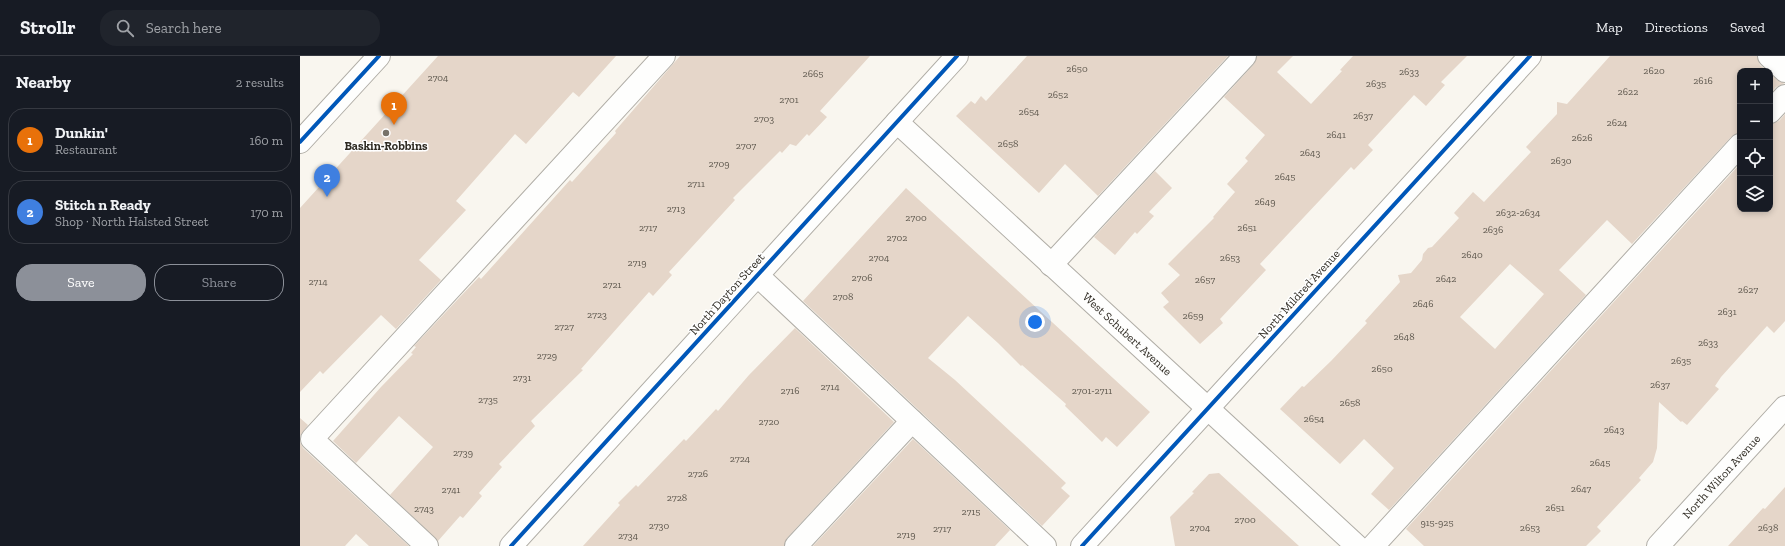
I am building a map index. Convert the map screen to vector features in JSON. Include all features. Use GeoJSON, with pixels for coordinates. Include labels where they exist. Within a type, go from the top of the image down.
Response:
{"type":"FeatureCollection","features":[{"type":"Feature","properties":{"kind":"street"},"geometry":{"type":"LineString","coordinates":[[300,142],[378,56]]}},
{"type":"Feature","properties":{"kind":"street"},"geometry":{"type":"LineString","coordinates":[[427,546],[312,439],[664,56]]}},
{"type":"Feature","properties":{"kind":"street","name":"North Dayton Street"},"geometry":{"type":"LineString","coordinates":[[511,546],[957,56]]}},
{"type":"Feature","properties":{"kind":"street"},"geometry":{"type":"LineString","coordinates":[[1051,265],[1245,56]]}},
{"type":"Feature","properties":{"kind":"street","name":"North Mildred Avenue"},"geometry":{"type":"LineString","coordinates":[[1082,546],[1530,56]]}},
{"type":"Feature","properties":{"kind":"street"},"geometry":{"type":"LineString","coordinates":[[1769,56],[1785,71]]}},
{"type":"Feature","properties":{"kind":"street"},"geometry":{"type":"LineString","coordinates":[[1773,109],[1785,96]]}},
{"type":"Feature","properties":{"kind":"street","name":"West Schubert Avenue"},"geometry":{"type":"LineString","coordinates":[[897,122],[1357,546]]}},
{"type":"Feature","properties":{"kind":"street"},"geometry":{"type":"LineString","coordinates":[[1373,546],[1737,148]]}},
{"type":"Feature","properties":{"kind":"street"},"geometry":{"type":"LineString","coordinates":[[757,276],[1045,546]]}},
{"type":"Feature","properties":{"kind":"street","name":"North Wilton Avenue"},"geometry":{"type":"LineString","coordinates":[[1658,546],[1785,407]]}},
{"type":"Feature","properties":{"kind":"street"},"geometry":{"type":"LineString","coordinates":[[796,546],[912,421]]}},
{"type":"Feature","properties":{"kind":"building"},"geometry":{"type":"Polygon","coordinates":[[[438,56],[616,56],[579,97],[573,92],[526,144],[515,134],[456,201],[466,210],[419,260],[441,280],[396,329],[381,315],[323,374],[320,371],[300,392],[300,208],[438,56]]]}},
{"type":"Feature","properties":{"kind":"building"},"geometry":{"type":"Polygon","coordinates":[[[680,56],[870,56],[820,111],[827,117],[809,136],[807,134],[796,146],[790,144],[782,153],[780,151],[733,198],[735,200],[669,272],[672,275],[653,296],[649,292],[581,369],[583,370],[531,421],[535,426],[499,464],[502,467],[479,493],[482,496],[463,518],[460,516],[438,541],[390,495],[433,447],[399,416],[356,463],[333,441],[381,387],[413,354],[411,353],[416,347],[414,346],[479,277],[481,279],[570,180],[572,182],[616,133],[615,131],[680,56]]]}},
{"type":"Feature","properties":{"kind":"building"},"geometry":{"type":"Polygon","coordinates":[[[1027,56],[1228,56],[1098,196],[1065,164],[1039,193],[956,116],[971,101],[975,104],[981,96],[986,101],[1027,56]]]}},
{"type":"Feature","properties":{"kind":"building"},"geometry":{"type":"Polygon","coordinates":[[[1257,56],[1293,56],[1277,72],[1311,104],[1342,71],[1340,70],[1353,56],[1467,56],[1441,82],[1445,85],[1426,106],[1414,95],[1368,145],[1373,150],[1354,170],[1351,167],[1260,264],[1266,270],[1220,319],[1223,323],[1200,344],[1163,307],[1169,302],[1161,293],[1180,275],[1168,264],[1214,218],[1213,217],[1235,192],[1227,184],[1248,161],[1245,158],[1265,135],[1224,97],[1254,64],[1257,56]]]}},
{"type":"Feature","properties":{"kind":"building"},"geometry":{"type":"Polygon","coordinates":[[[1610,56],[1757,56],[1760,65],[1764,68],[1737,68],[1737,134],[1731,137],[1632,244],[1607,220],[1559,270],[1586,295],[1389,510],[1371,494],[1394,468],[1364,439],[1340,464],[1280,409],[1302,386],[1304,387],[1331,361],[1367,323],[1365,321],[1400,282],[1398,275],[1411,273],[1422,260],[1423,254],[1428,248],[1432,247],[1459,218],[1454,213],[1473,192],[1484,202],[1531,152],[1526,147],[1557,114],[1557,102],[1567,104],[1610,56]],[[1510,264],[1460,317],[1495,349],[1544,294],[1510,264]]]}},
{"type":"Feature","properties":{"kind":"building"},"geometry":{"type":"Polygon","coordinates":[[[1773,77],[1785,83],[1776,87],[1773,90],[1773,77]]]}},
{"type":"Feature","properties":{"kind":"building"},"geometry":{"type":"Polygon","coordinates":[[[1785,114],[1785,321],[1774,333],[1767,326],[1721,377],[1715,386],[1719,389],[1687,425],[1682,421],[1681,422],[1659,402],[1657,448],[1653,462],[1639,478],[1641,480],[1597,527],[1601,531],[1586,546],[1424,546],[1406,529],[1737,167],[1737,212],[1773,212],[1773,123],[1779,121],[1785,114]]]}},
{"type":"Feature","properties":{"kind":"building"},"geometry":{"type":"Polygon","coordinates":[[[1155,171],[1172,188],[1149,212],[1154,216],[1137,234],[1135,232],[1115,255],[1094,237],[1155,171]]]}},
{"type":"Feature","properties":{"kind":"building"},"geometry":{"type":"Polygon","coordinates":[[[906,188],[1150,412],[1117,447],[1106,437],[1102,442],[1065,406],[1066,404],[1022,365],[1021,366],[968,316],[928,358],[955,380],[1066,483],[1061,488],[1070,496],[1042,526],[803,301],[906,188]]]}},
{"type":"Feature","properties":{"kind":"building"},"geometry":{"type":"Polygon","coordinates":[[[795,328],[894,422],[787,538],[784,546],[583,546],[620,505],[618,503],[636,485],[638,487],[684,439],[686,441],[716,409],[718,411],[749,375],[795,328]]]}},
{"type":"Feature","properties":{"kind":"building"},"geometry":{"type":"Polygon","coordinates":[[[300,418],[308,425],[300,436],[300,418]]]}},
{"type":"Feature","properties":{"kind":"building"},"geometry":{"type":"Polygon","coordinates":[[[913,439],[1010,530],[995,546],[813,546],[913,439]]]}},
{"type":"Feature","properties":{"kind":"building"},"geometry":{"type":"Polygon","coordinates":[[[300,442],[303,448],[409,546],[369,546],[356,534],[345,546],[300,546],[300,442]]]}},
{"type":"Feature","properties":{"kind":"building"},"geometry":{"type":"Polygon","coordinates":[[[1219,473],[1299,546],[1175,546],[1170,517],[1194,493],[1192,492],[1209,474],[1219,473]]]}},
{"type":"Feature","properties":{"kind":"building"},"geometry":{"type":"Polygon","coordinates":[[[1785,487],[1785,546],[1728,546],[1763,508],[1765,509],[1785,487]]]}},
{"type":"Feature","properties":{"kind":"cycle path"},"geometry":{"type":"LineString","coordinates":[[300,142],[379,56]]}},
{"type":"Feature","properties":{"kind":"cycle path"},"geometry":{"type":"LineString","coordinates":[[511,546],[957,56]]}},
{"type":"Feature","properties":{"kind":"cycle path"},"geometry":{"type":"LineString","coordinates":[[1082,546],[1530,56]]}},
{"type":"Feature","properties":{"kind":"place","name":"Dunkin'"},"geometry":{"type":"Point","coordinates":[394,125]}},
{"type":"Feature","properties":{"kind":"place","name":"Baskin-Robbins"},"geometry":{"type":"Point","coordinates":[386,133]}},
{"type":"Feature","properties":{"kind":"place","name":"Stitch n Ready"},"geometry":{"type":"Point","coordinates":[327,197]}}]}
